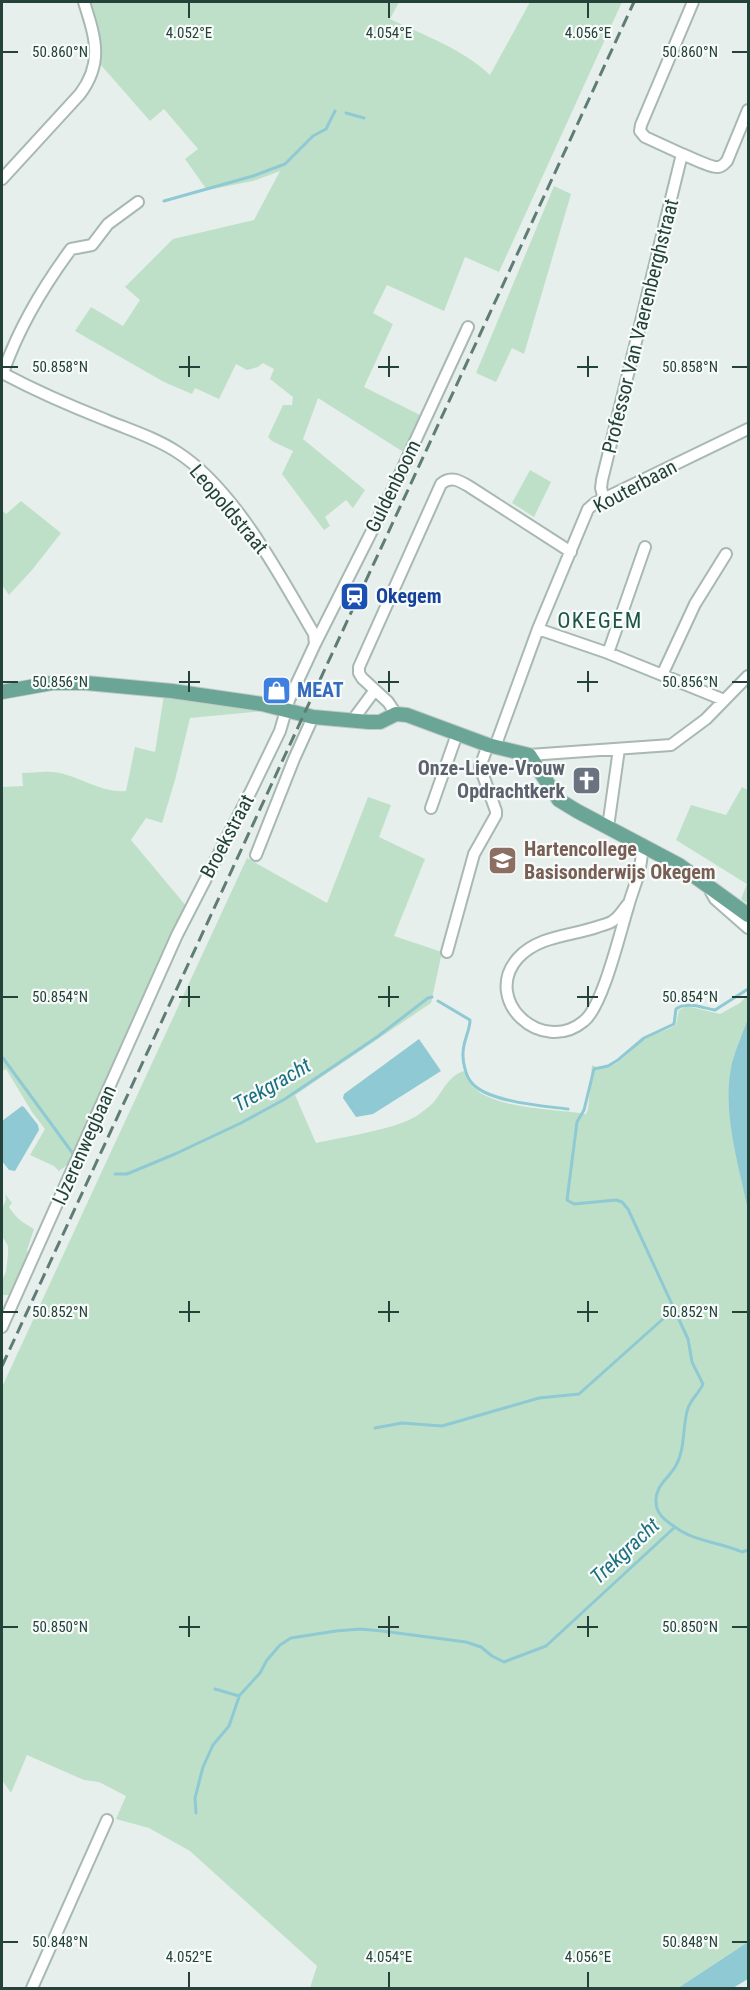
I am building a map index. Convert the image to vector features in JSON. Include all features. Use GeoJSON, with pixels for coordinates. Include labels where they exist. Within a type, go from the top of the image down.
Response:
{"type":"FeatureCollection","features":[{"type":"Feature","properties":{"kind":"main road"},"geometry":{"type":"LineString","coordinates":[[2,692],[52,683],[86,683],[262,704],[313,717],[352,721],[380,722],[396,714],[407,715],[491,746],[530,755],[560,800],[576,811],[679,865],[748,915]]}},
{"type":"Feature","properties":{"kind":"street"},"geometry":{"type":"LineString","coordinates":[[2,179],[80,94],[90,80],[95,67],[95,39],[84,2]]}},
{"type":"Feature","properties":{"kind":"street"},"geometry":{"type":"LineString","coordinates":[[693,2],[640,125],[640,131],[645,137],[718,168],[727,161],[748,110]]}},
{"type":"Feature","properties":{"kind":"street","name":"Professor Van Vaerenberghstraat"},"geometry":{"type":"LineString","coordinates":[[604,499],[601,488],[602,480],[682,154]]}},
{"type":"Feature","properties":{"kind":"street"},"geometry":{"type":"LineString","coordinates":[[2,373],[23,325],[71,249],[92,245],[108,224],[138,202]]}},
{"type":"Feature","properties":{"kind":"street","name":"Guldenboom"},"geometry":{"type":"LineString","coordinates":[[315,644],[393,489],[468,327]]}},
{"type":"Feature","properties":{"kind":"street","name":"Leopoldstraat"},"geometry":{"type":"LineString","coordinates":[[2,373],[46,395],[156,440],[176,451],[201,471],[238,514],[271,560],[314,634],[315,644]]}},
{"type":"Feature","properties":{"kind":"street","name":"Kouterbaan"},"geometry":{"type":"LineString","coordinates":[[447,952],[474,854],[496,815],[480,767],[491,746],[588,509],[748,429]]}},
{"type":"Feature","properties":{"kind":"street"},"geometry":{"type":"LineString","coordinates":[[396,714],[388,702],[359,673],[376,627],[441,484],[456,479],[571,552]]}},
{"type":"Feature","properties":{"kind":"street"},"geometry":{"type":"LineString","coordinates":[[608,653],[645,547]]}},
{"type":"Feature","properties":{"kind":"street"},"geometry":{"type":"LineString","coordinates":[[662,675],[695,604],[726,554]]}},
{"type":"Feature","properties":{"kind":"street"},"geometry":{"type":"LineString","coordinates":[[538,629],[608,653],[724,700]]}},
{"type":"Feature","properties":{"kind":"street"},"geometry":{"type":"LineString","coordinates":[[286,710],[315,644]]}},
{"type":"Feature","properties":{"kind":"street"},"geometry":{"type":"LineString","coordinates":[[530,755],[671,746],[706,719],[748,676]]}},
{"type":"Feature","properties":{"kind":"street"},"geometry":{"type":"LineString","coordinates":[[352,721],[375,690]]}},
{"type":"Feature","properties":{"kind":"street","name":"Broekstraat"},"geometry":{"type":"LineString","coordinates":[[165,962],[195,897],[280,731],[286,710]]}},
{"type":"Feature","properties":{"kind":"street"},"geometry":{"type":"LineString","coordinates":[[256,855],[313,717]]}},
{"type":"Feature","properties":{"kind":"street"},"geometry":{"type":"LineString","coordinates":[[430,808],[458,734]]}},
{"type":"Feature","properties":{"kind":"street"},"geometry":{"type":"LineString","coordinates":[[608,827],[619,749]]}},
{"type":"Feature","properties":{"kind":"street"},"geometry":{"type":"LineString","coordinates":[[629,903],[614,920],[594,928],[538,943],[517,960],[507,980],[507,994],[512,1007],[525,1023],[542,1031],[560,1033],[575,1028],[586,1020],[601,992],[648,848]]}},
{"type":"Feature","properties":{"kind":"street"},"geometry":{"type":"LineString","coordinates":[[708,886],[715,899],[748,928]]}},
{"type":"Feature","properties":{"kind":"street","name":"IJzerenwegbaan"},"geometry":{"type":"LineString","coordinates":[[2,1327],[165,962]]}},
{"type":"Feature","properties":{"kind":"street"},"geometry":{"type":"LineString","coordinates":[[32,1989],[107,1820]]}},
{"type":"Feature","properties":{"kind":"green space"},"geometry":{"type":"Polygon","coordinates":[[[90,2],[399,2],[390,19],[455,50],[490,75],[530,2],[622,2],[499,272],[465,257],[444,311],[387,285],[373,313],[393,324],[364,387],[424,417],[405,453],[318,398],[303,439],[365,490],[353,508],[346,500],[325,517],[330,526],[324,530],[282,474],[293,451],[268,437],[283,405],[292,405],[293,397],[270,379],[274,369],[263,363],[247,370],[236,364],[219,399],[195,388],[192,394],[164,382],[75,331],[91,307],[123,326],[140,300],[125,287],[173,239],[254,220],[280,171],[253,181],[207,190],[185,159],[198,149],[164,109],[150,121],[100,64],[100,35],[90,2]]]}},
{"type":"Feature","properties":{"kind":"green space"},"geometry":{"type":"Polygon","coordinates":[[[554,186],[571,194],[524,354],[512,348],[496,382],[476,373],[554,186]]]}},
{"type":"Feature","properties":{"kind":"green space"},"geometry":{"type":"Polygon","coordinates":[[[530,470],[551,482],[534,517],[512,503],[530,470]]]}},
{"type":"Feature","properties":{"kind":"green space"},"geometry":{"type":"Polygon","coordinates":[[[21,501],[61,533],[9,595],[2,585],[2,510],[6,514],[21,501]]]}},
{"type":"Feature","properties":{"kind":"green space"},"geometry":{"type":"Polygon","coordinates":[[[164,695],[263,711],[190,718],[162,823],[146,818],[131,840],[187,907],[75,1159],[59,1171],[54,1166],[30,1155],[45,1129],[6,1069],[2,1071],[2,787],[23,786],[22,773],[48,772],[61,773],[106,789],[126,791],[135,747],[155,752],[164,695]]]}},
{"type":"Feature","properties":{"kind":"green space"},"geometry":{"type":"Polygon","coordinates":[[[742,787],[748,790],[748,904],[741,899],[747,884],[676,840],[691,805],[726,815],[742,787]]]}},
{"type":"Feature","properties":{"kind":"green space"},"geometry":{"type":"Polygon","coordinates":[[[368,797],[391,805],[379,837],[425,859],[394,936],[442,952],[431,1003],[295,1095],[316,1143],[409,1120],[431,1104],[454,1076],[464,1071],[473,1087],[483,1095],[496,1100],[526,1107],[586,1114],[592,1065],[607,1067],[614,1065],[645,1039],[676,1025],[679,1010],[687,1006],[720,1014],[740,1003],[748,995],[748,1019],[732,1066],[729,1103],[731,1127],[748,1211],[748,1942],[678,1988],[310,1988],[317,1966],[190,1851],[149,1828],[116,1819],[126,1796],[99,1782],[84,1780],[27,1755],[11,1793],[2,1780],[2,1387],[247,858],[327,903],[368,797]]]}},
{"type":"Feature","properties":{"kind":"green space"},"geometry":{"type":"Polygon","coordinates":[[[5,1194],[12,1203],[9,1207],[14,1214],[34,1229],[27,1250],[29,1257],[15,1291],[11,1295],[2,1295],[2,1280],[6,1272],[8,1255],[8,1246],[2,1236],[2,1210],[6,1199],[5,1194]]]}},
{"type":"Feature","properties":{"kind":"water"},"geometry":{"type":"Polygon","coordinates":[[[748,1019],[748,1211],[732,1138],[729,1082],[737,1046],[748,1019]]]}},
{"type":"Feature","properties":{"kind":"water"},"geometry":{"type":"Polygon","coordinates":[[[419,1039],[441,1071],[373,1114],[356,1117],[343,1098],[344,1094],[419,1039]]]}},
{"type":"Feature","properties":{"kind":"water"},"geometry":{"type":"Polygon","coordinates":[[[22,1106],[38,1125],[39,1130],[15,1171],[9,1170],[2,1161],[2,1121],[22,1106]]]}},
{"type":"Feature","properties":{"kind":"water"},"geometry":{"type":"Polygon","coordinates":[[[748,1942],[748,1979],[733,1988],[678,1988],[748,1942]]]}},
{"type":"Feature","properties":{"kind":"waterway"},"geometry":{"type":"LineString","coordinates":[[164,201],[253,176],[285,164],[313,136],[326,129],[335,111]]}},
{"type":"Feature","properties":{"kind":"waterway"},"geometry":{"type":"LineString","coordinates":[[346,113],[364,118]]}},
{"type":"Feature","properties":{"kind":"waterway","name":"Trekgracht"},"geometry":{"type":"LineString","coordinates":[[215,1689],[239,1696],[260,1673],[267,1660],[280,1645],[291,1638],[336,1631],[360,1629],[466,1642],[481,1647],[504,1662],[546,1646],[675,1527],[660,1514],[656,1506],[656,1496],[678,1460],[688,1408],[703,1384],[692,1362],[688,1339],[628,1209],[622,1202],[616,1200],[574,1204],[567,1200],[577,1122],[584,1110],[594,1069],[608,1066],[644,1038],[674,1024],[676,1009],[695,1006],[715,1010],[748,989]]}},
{"type":"Feature","properties":{"kind":"waterway","name":"Trekgracht"},"geometry":{"type":"LineString","coordinates":[[115,1174],[127,1174],[175,1154],[285,1099],[432,997]]}},
{"type":"Feature","properties":{"kind":"waterway","name":"Trekgracht"},"geometry":{"type":"LineString","coordinates":[[438,1001],[470,1020],[463,1059],[468,1076],[478,1089],[502,1099],[568,1109]]}},
{"type":"Feature","properties":{"kind":"waterway","name":"Trekgracht"},"geometry":{"type":"LineString","coordinates":[[2,1059],[74,1155]]}},
{"type":"Feature","properties":{"kind":"waterway"},"geometry":{"type":"LineString","coordinates":[[375,1428],[402,1423],[442,1426],[539,1398],[579,1394],[674,1309]]}},
{"type":"Feature","properties":{"kind":"waterway"},"geometry":{"type":"LineString","coordinates":[[675,1527],[699,1539],[742,1552],[748,1550]]}},
{"type":"Feature","properties":{"kind":"waterway"},"geometry":{"type":"LineString","coordinates":[[196,1813],[195,1798],[203,1767],[213,1745],[229,1726],[239,1697]]}},
{"type":"Feature","properties":{"kind":"railway"},"geometry":{"type":"LineString","coordinates":[[2,1366],[634,2]]}},
{"type":"Feature","properties":{"kind":"place","name":"Okegem"},"geometry":{"type":"Point","coordinates":[355,596]}},
{"type":"Feature","properties":{"kind":"place","name":"MEAT"},"geometry":{"type":"Point","coordinates":[276,690]}},
{"type":"Feature","properties":{"kind":"place","name":"Onze-Lieve-Vrouw Opdrachtkerk"},"geometry":{"type":"Point","coordinates":[586,780]}},
{"type":"Feature","properties":{"kind":"place","name":"Hartencollege Basisonderwijs Okegem"},"geometry":{"type":"Point","coordinates":[503,860]}},
{"type":"Feature","properties":{"kind":"district","name":"OKEGEM"},"geometry":{"type":"Point","coordinates":[600,620]}}]}
